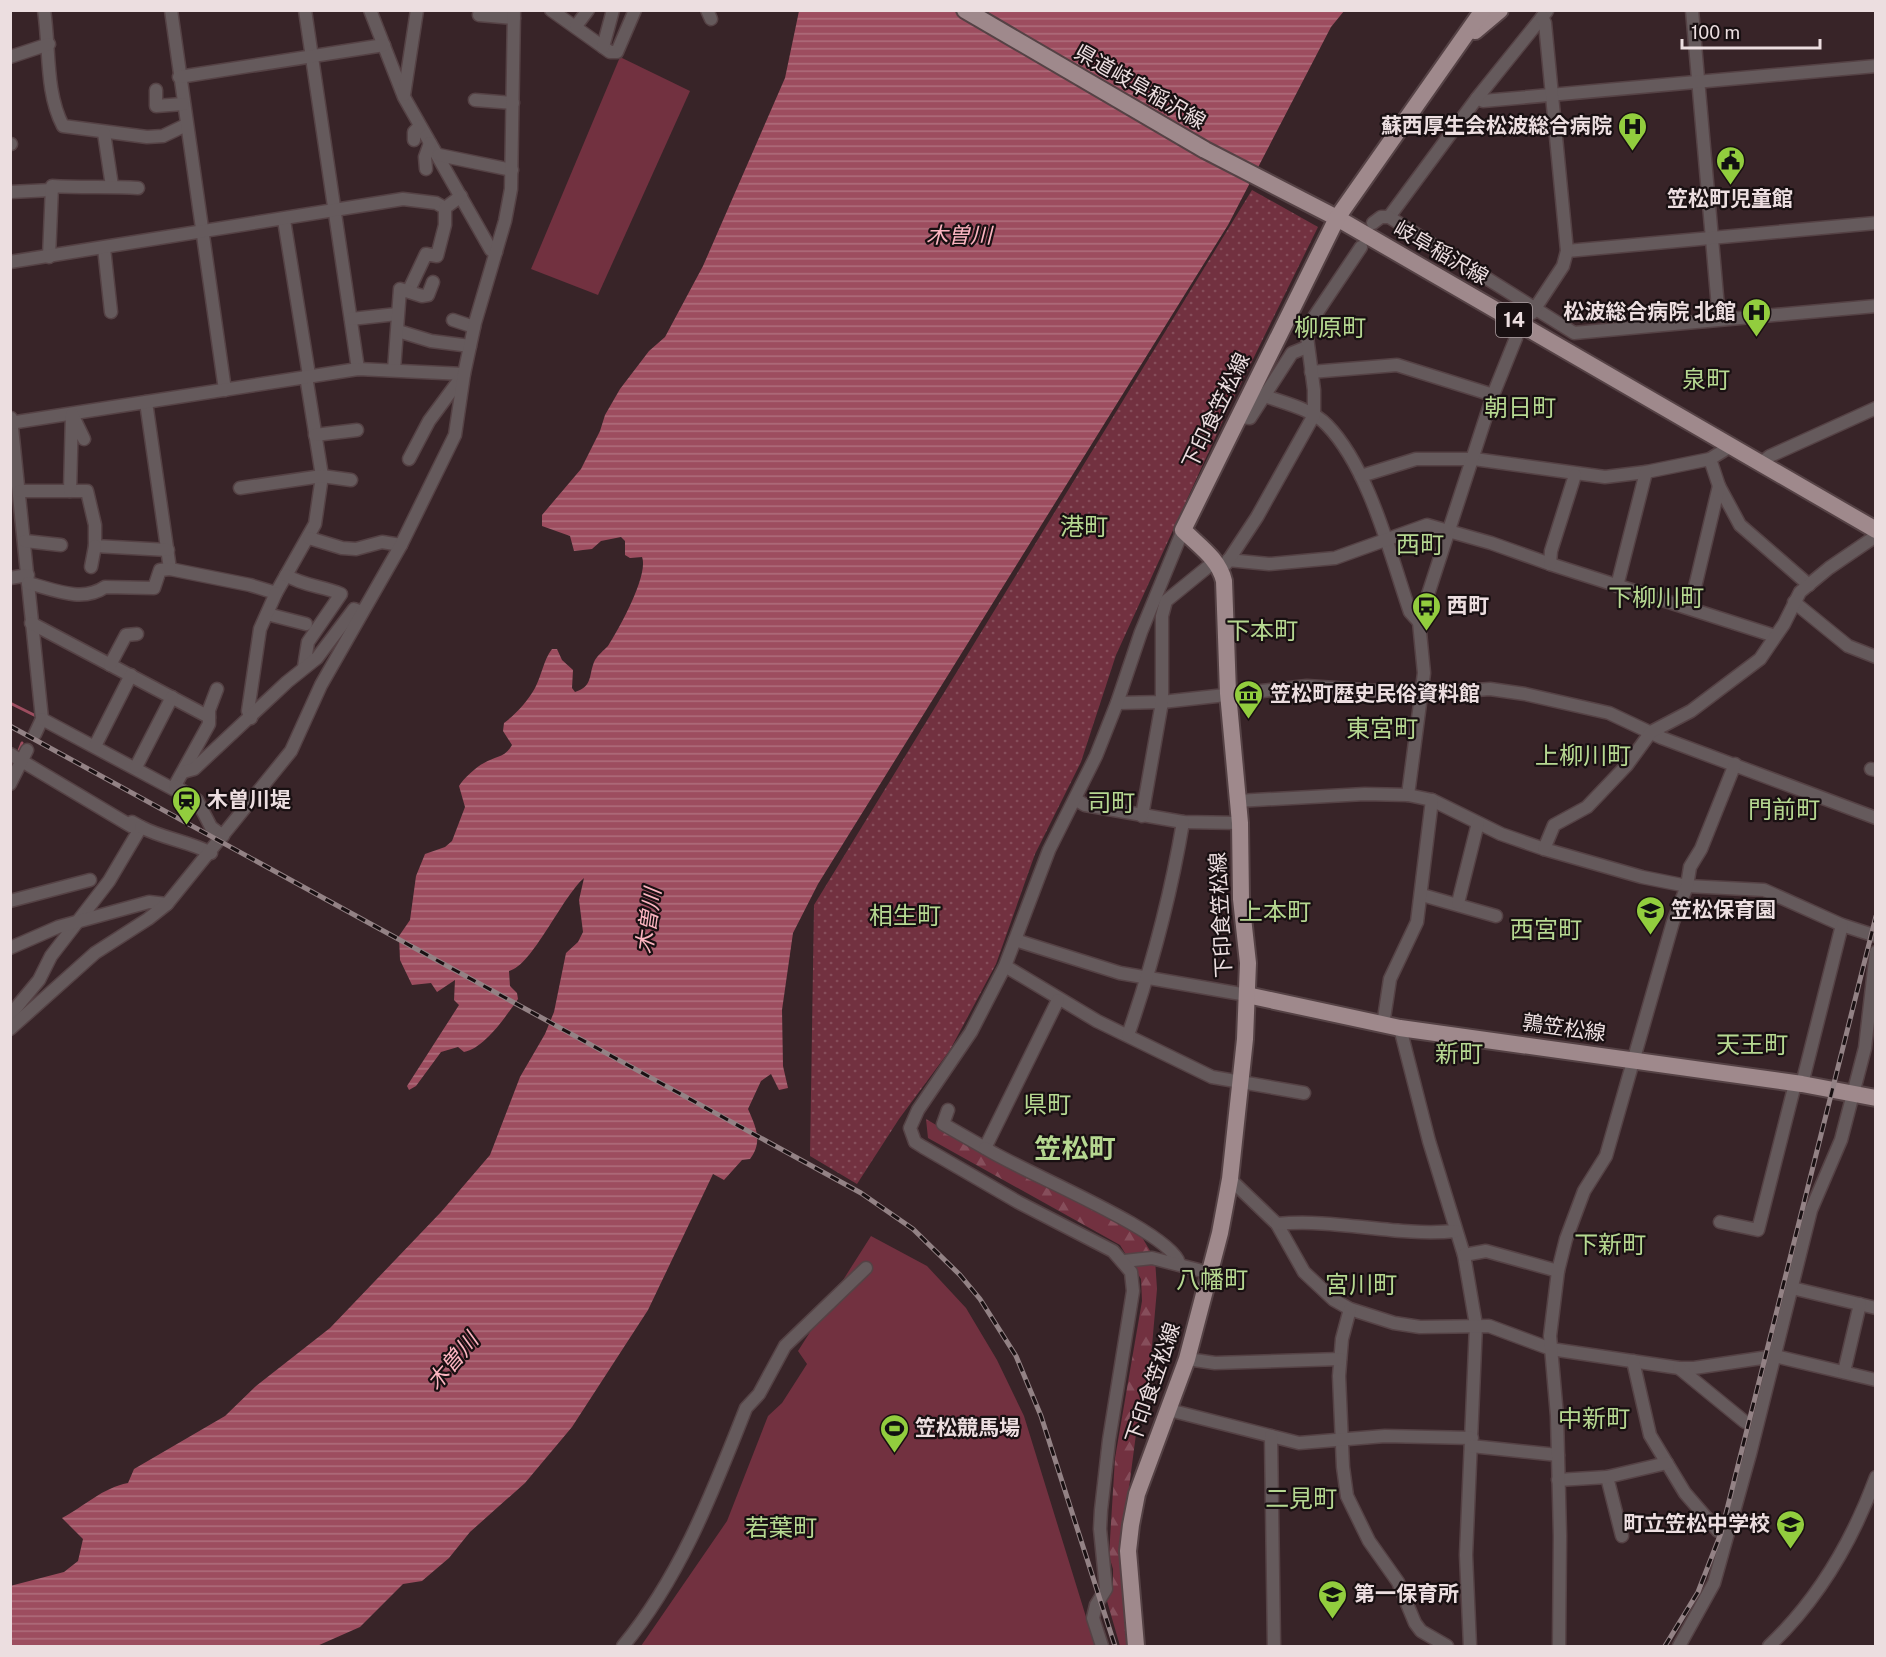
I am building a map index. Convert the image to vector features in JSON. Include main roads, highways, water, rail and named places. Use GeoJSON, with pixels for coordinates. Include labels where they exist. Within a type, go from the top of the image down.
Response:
{"type":"FeatureCollection","features":[{"type":"Feature","properties":{"kind":"main road","name":"県道岐阜稲沢線"},"geometry":{"type":"LineString","coordinates":[[965,10],[1205,150],[1296,195]]}},
{"type":"Feature","properties":{"kind":"main road"},"geometry":{"type":"LineString","coordinates":[[1450,54],[1483,10]]}},
{"type":"Feature","properties":{"kind":"main road"},"geometry":{"type":"LineString","coordinates":[[1450,54],[1500,10]]}},
{"type":"Feature","properties":{"kind":"main road","name":"下印食笠松線"},"geometry":{"type":"LineString","coordinates":[[1136,1647],[1128,1551],[1131,1524],[1137,1494],[1187,1359],[1210,1273],[1230,1179],[1247,995],[1248,963],[1241,899],[1240,823],[1228,693],[1222,564],[1182,530],[1337,218],[1450,54]]}},
{"type":"Feature","properties":{"kind":"main road","name":"岐阜稲沢線"},"geometry":{"type":"LineString","coordinates":[[1296,195],[1875,530]]}},
{"type":"Feature","properties":{"kind":"main road","name":"鶉笠松線"},"geometry":{"type":"LineString","coordinates":[[1247,995],[1400,1028],[1799,1084],[1875,1098]]}},
{"type":"Feature","properties":{"kind":"water","name":"木曽川"},"geometry":{"type":"Polygon","coordinates":[[[799,11],[1344,11],[1331,27],[1228,225],[818,884],[793,933],[782,1010],[783,1066],[788,1088],[779,1090],[771,1074],[761,1081],[748,1109],[757,1134],[754,1153],[750,1159],[742,1160],[724,1180],[713,1174],[648,1310],[572,1427],[525,1483],[470,1532],[449,1558],[422,1581],[403,1584],[360,1627],[317,1646],[11,1646],[10,1586],[64,1572],[78,1561],[83,1539],[62,1518],[102,1493],[128,1483],[134,1469],[225,1416],[256,1386],[330,1328],[441,1212],[490,1155],[520,1077],[545,1034],[554,1012],[566,953],[578,942],[583,932],[579,900],[584,878],[575,887],[527,957],[509,971],[510,986],[517,993],[518,999],[501,1022],[487,1038],[472,1049],[464,1052],[458,1047],[441,1052],[416,1086],[409,1090],[407,1086],[459,1005],[454,1000],[455,980],[437,992],[431,983],[412,985],[400,960],[399,936],[410,920],[416,876],[425,854],[445,847],[452,841],[465,807],[459,786],[477,767],[503,755],[512,745],[503,731],[504,723],[513,716],[532,693],[552,649],[557,649],[562,660],[573,670],[572,688],[575,692],[581,689],[588,683],[595,660],[608,646],[632,602],[641,576],[642,557],[630,558],[625,555],[625,541],[621,537],[601,541],[592,549],[574,551],[570,536],[542,526],[542,515],[581,469],[600,431],[605,415],[620,389],[649,351],[665,337],[703,266],[785,78],[799,11]]]}},
{"type":"Feature","properties":{"kind":"waterway"},"geometry":{"type":"LineString","coordinates":[[10,703],[36,716]]}},
{"type":"Feature","properties":{"kind":"waterway"},"geometry":{"type":"LineString","coordinates":[[18,753],[22,743]]}},
{"type":"Feature","properties":{"kind":"waterway"},"geometry":{"type":"LineString","coordinates":[[10,769],[13,763]]}},
{"type":"Feature","properties":{"kind":"railway"},"geometry":{"type":"LineString","coordinates":[[10,726],[861,1193],[913,1229],[960,1275],[980,1299],[1016,1356],[1041,1416],[1115,1646]]}},
{"type":"Feature","properties":{"kind":"railway"},"geometry":{"type":"LineString","coordinates":[[1665,1646],[1698,1592],[1721,1533],[1876,916]]}},
{"type":"Feature","properties":{"kind":"place","name":"蘇西厚生会松波総合病院"},"geometry":{"type":"Point","coordinates":[1633,152]}},
{"type":"Feature","properties":{"kind":"place","name":"笠松町児童館"},"geometry":{"type":"Point","coordinates":[1730,186]}},
{"type":"Feature","properties":{"kind":"place","name":"松波総合病院 北館"},"geometry":{"type":"Point","coordinates":[1757,338]}},
{"type":"Feature","properties":{"kind":"place","name":"西町"},"geometry":{"type":"Point","coordinates":[1426,632]}},
{"type":"Feature","properties":{"kind":"place","name":"笠松町歴史民俗資料館"},"geometry":{"type":"Point","coordinates":[1249,720]}},
{"type":"Feature","properties":{"kind":"place","name":"木曽川堤"},"geometry":{"type":"Point","coordinates":[186,826]}},
{"type":"Feature","properties":{"kind":"place","name":"笠松保育園"},"geometry":{"type":"Point","coordinates":[1650,936]}},
{"type":"Feature","properties":{"kind":"place","name":"笠松競馬場"},"geometry":{"type":"Point","coordinates":[894,1454]}},
{"type":"Feature","properties":{"kind":"place","name":"町立笠松中学校"},"geometry":{"type":"Point","coordinates":[1791,1550]}},
{"type":"Feature","properties":{"kind":"place","name":"第一保育所"},"geometry":{"type":"Point","coordinates":[1333,1620]}},
{"type":"Feature","properties":{"kind":"district","name":"柳原町"},"geometry":{"type":"Point","coordinates":[1330,328]}},
{"type":"Feature","properties":{"kind":"district","name":"泉町"},"geometry":{"type":"Point","coordinates":[1706,380]}},
{"type":"Feature","properties":{"kind":"district","name":"朝日町"},"geometry":{"type":"Point","coordinates":[1520,408]}},
{"type":"Feature","properties":{"kind":"district","name":"港町"},"geometry":{"type":"Point","coordinates":[1084,527]}},
{"type":"Feature","properties":{"kind":"district","name":"西町"},"geometry":{"type":"Point","coordinates":[1420,545]}},
{"type":"Feature","properties":{"kind":"district","name":"下柳川町"},"geometry":{"type":"Point","coordinates":[1656,598]}},
{"type":"Feature","properties":{"kind":"district","name":"下本町"},"geometry":{"type":"Point","coordinates":[1262,631]}},
{"type":"Feature","properties":{"kind":"district","name":"東宮町"},"geometry":{"type":"Point","coordinates":[1382,729]}},
{"type":"Feature","properties":{"kind":"district","name":"上柳川町"},"geometry":{"type":"Point","coordinates":[1583,756]}},
{"type":"Feature","properties":{"kind":"district","name":"司町"},"geometry":{"type":"Point","coordinates":[1111,803]}},
{"type":"Feature","properties":{"kind":"district","name":"門前町"},"geometry":{"type":"Point","coordinates":[1784,810]}},
{"type":"Feature","properties":{"kind":"district","name":"上本町"},"geometry":{"type":"Point","coordinates":[1275,912]}},
{"type":"Feature","properties":{"kind":"district","name":"相生町"},"geometry":{"type":"Point","coordinates":[905,916]}},
{"type":"Feature","properties":{"kind":"district","name":"西宮町"},"geometry":{"type":"Point","coordinates":[1546,930]}},
{"type":"Feature","properties":{"kind":"district","name":"天王町"},"geometry":{"type":"Point","coordinates":[1752,1045]}},
{"type":"Feature","properties":{"kind":"district","name":"新町"},"geometry":{"type":"Point","coordinates":[1459,1054]}},
{"type":"Feature","properties":{"kind":"district","name":"県町"},"geometry":{"type":"Point","coordinates":[1047,1105]}},
{"type":"Feature","properties":{"kind":"district","name":"笠松町"},"geometry":{"type":"Point","coordinates":[1075,1149]}},
{"type":"Feature","properties":{"kind":"district","name":"下新町"},"geometry":{"type":"Point","coordinates":[1610,1245]}},
{"type":"Feature","properties":{"kind":"district","name":"八幡町"},"geometry":{"type":"Point","coordinates":[1212,1280]}},
{"type":"Feature","properties":{"kind":"district","name":"宮川町"},"geometry":{"type":"Point","coordinates":[1361,1285]}},
{"type":"Feature","properties":{"kind":"district","name":"中新町"},"geometry":{"type":"Point","coordinates":[1594,1419]}},
{"type":"Feature","properties":{"kind":"district","name":"二見町"},"geometry":{"type":"Point","coordinates":[1301,1499]}},
{"type":"Feature","properties":{"kind":"district","name":"若葉町"},"geometry":{"type":"Point","coordinates":[781,1528]}}]}
